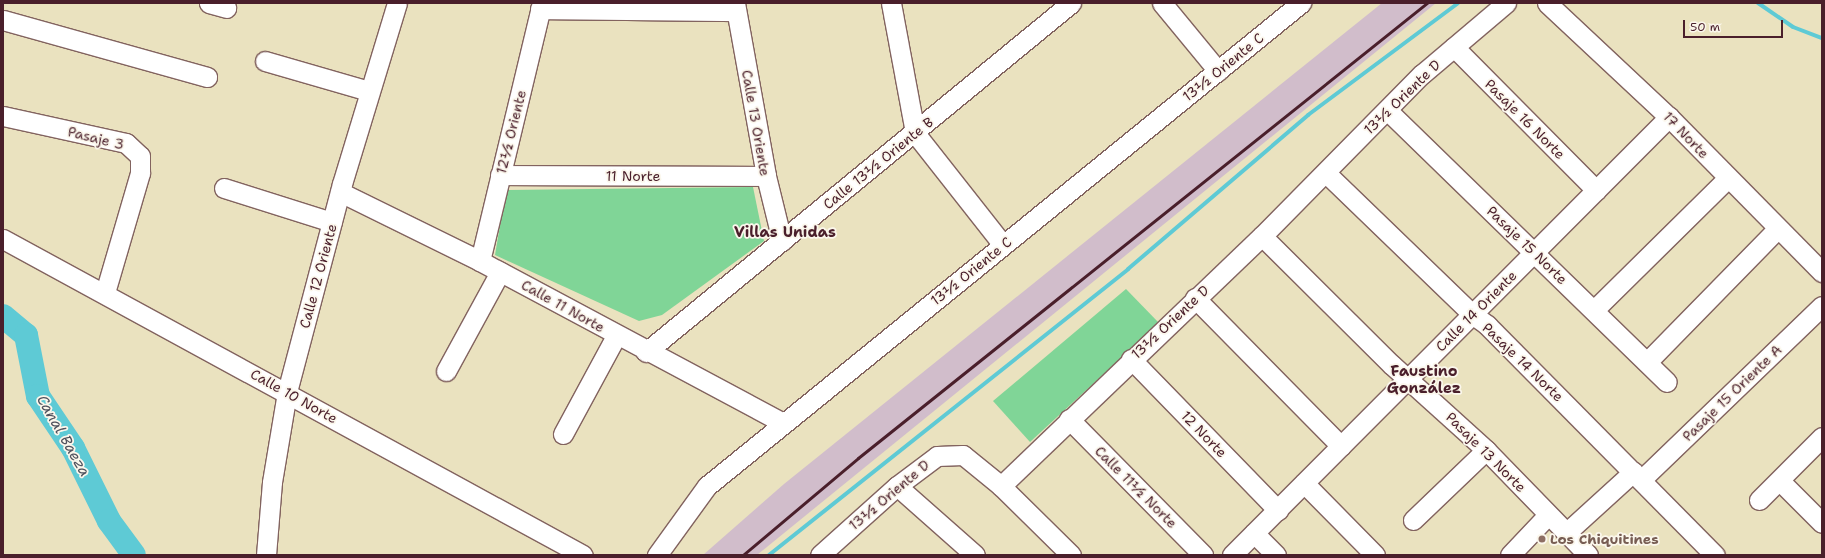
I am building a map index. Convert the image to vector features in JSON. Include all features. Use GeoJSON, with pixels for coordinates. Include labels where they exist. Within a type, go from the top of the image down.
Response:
{"type":"FeatureCollection","features":[{"type":"Feature","properties":{"kind":"street","name":"Calle 12 Oriente"},"geometry":{"type":"LineString","coordinates":[[266,555],[275,459],[287,392],[340,192],[369,91],[397,3]]}},
{"type":"Feature","properties":{"kind":"street"},"geometry":{"type":"LineString","coordinates":[[891,3],[915,133],[1003,246]]}},
{"type":"Feature","properties":{"kind":"street","name":"Calle 13½ Oriente B"},"geometry":{"type":"LineString","coordinates":[[646,352],[915,133],[1047,12],[1072,3]]}},
{"type":"Feature","properties":{"kind":"street"},"geometry":{"type":"LineString","coordinates":[[1162,3],[1218,71]]}},
{"type":"Feature","properties":{"kind":"street","name":"13½ Oriente C"},"geometry":{"type":"LineString","coordinates":[[657,555],[697,496],[784,423],[1301,3]]}},
{"type":"Feature","properties":{"kind":"street","name":"13½ Oriente D"},"geometry":{"type":"LineString","coordinates":[[820,555],[897,486],[932,460],[948,453],[963,455],[1001,486],[1131,359],[1262,236],[1387,110],[1454,47],[1506,3]]}},
{"type":"Feature","properties":{"kind":"street","name":"17 Norte"},"geometry":{"type":"LineString","coordinates":[[1547,3],[1669,117],[1778,228],[1821,268]]}},
{"type":"Feature","properties":{"kind":"street"},"geometry":{"type":"LineString","coordinates":[[541,6],[736,7]]}},
{"type":"Feature","properties":{"kind":"street","name":"12½ Oriente"},"geometry":{"type":"LineString","coordinates":[[480,261],[541,6]]}},
{"type":"Feature","properties":{"kind":"street","name":"Calle 13 Oriente"},"geometry":{"type":"LineString","coordinates":[[736,7],[766,176],[782,241]]}},
{"type":"Feature","properties":{"kind":"street"},"geometry":{"type":"LineString","coordinates":[[3,20],[207,76]]}},
{"type":"Feature","properties":{"kind":"street","name":"Pasaje 16 Norte"},"geometry":{"type":"LineString","coordinates":[[1454,47],[1596,190]]}},
{"type":"Feature","properties":{"kind":"street"},"geometry":{"type":"LineString","coordinates":[[265,60],[369,91]]}},
{"type":"Feature","properties":{"kind":"street","name":"Pasaje 15 Norte"},"geometry":{"type":"LineString","coordinates":[[1387,110],[1667,382]]}},
{"type":"Feature","properties":{"kind":"street","name":"Pasaje 3"},"geometry":{"type":"LineString","coordinates":[[3,116],[126,143],[140,156],[140,173],[105,294]]}},
{"type":"Feature","properties":{"kind":"street","name":"Calle 14 Oriente"},"geometry":{"type":"LineString","coordinates":[[1232,555],[1669,117]]}},
{"type":"Feature","properties":{"kind":"street","name":"Pasaje 14 Norte"},"geometry":{"type":"LineString","coordinates":[[1326,173],[1472,314],[1488,325],[1715,555]]}},
{"type":"Feature","properties":{"kind":"street","name":"11 Norte"},"geometry":{"type":"LineString","coordinates":[[500,175],[766,176]]}},
{"type":"Feature","properties":{"kind":"street"},"geometry":{"type":"LineString","coordinates":[[1594,310],[1728,178]]}},
{"type":"Feature","properties":{"kind":"street"},"geometry":{"type":"LineString","coordinates":[[224,188],[332,222]]}},
{"type":"Feature","properties":{"kind":"street","name":"Calle 11 Norte"},"geometry":{"type":"LineString","coordinates":[[340,192],[480,261],[646,352],[784,423]]}},
{"type":"Feature","properties":{"kind":"street"},"geometry":{"type":"LineString","coordinates":[[1647,362],[1778,228]]}},
{"type":"Feature","properties":{"kind":"street","name":"Pasaje 13 Norte"},"geometry":{"type":"LineString","coordinates":[[1262,236],[1392,364],[1410,377],[1486,450],[1566,533],[1582,553]]}},
{"type":"Feature","properties":{"kind":"street","name":"Calle 10 Norte"},"geometry":{"type":"LineString","coordinates":[[3,239],[287,392],[583,555]]}},
{"type":"Feature","properties":{"kind":"street"},"geometry":{"type":"LineString","coordinates":[[446,371],[500,272]]}},
{"type":"Feature","properties":{"kind":"street"},"geometry":{"type":"LineString","coordinates":[[1195,298],[1341,446]]}},
{"type":"Feature","properties":{"kind":"street","name":"Pasaje 15 Oriente A"},"geometry":{"type":"LineString","coordinates":[[1566,533],[1638,476],[1822,306]]}},
{"type":"Feature","properties":{"kind":"street"},"geometry":{"type":"LineString","coordinates":[[564,434],[616,336]]}},
{"type":"Feature","properties":{"kind":"street","name":"12 Norte"},"geometry":{"type":"LineString","coordinates":[[1131,359],[1278,510]]}},
{"type":"Feature","properties":{"kind":"street","name":"Calle 11½ Norte"},"geometry":{"type":"LineString","coordinates":[[1069,419],[1203,555]]}},
{"type":"Feature","properties":{"kind":"street"},"geometry":{"type":"LineString","coordinates":[[1759,500],[1780,481],[1822,437]]}},
{"type":"Feature","properties":{"kind":"street"},"geometry":{"type":"LineString","coordinates":[[1413,520],[1486,450]]}},
{"type":"Feature","properties":{"kind":"street"},"geometry":{"type":"LineString","coordinates":[[1780,481],[1822,523]]}},
{"type":"Feature","properties":{"kind":"street"},"geometry":{"type":"LineString","coordinates":[[1304,483],[1375,555]]}},
{"type":"Feature","properties":{"kind":"street"},"geometry":{"type":"LineString","coordinates":[[897,486],[974,555]]}},
{"type":"Feature","properties":{"kind":"street"},"geometry":{"type":"LineString","coordinates":[[1001,486],[1071,555]]}},
{"type":"Feature","properties":{"kind":"street"},"geometry":{"type":"LineString","coordinates":[[1510,555],[1548,515]]}},
{"type":"Feature","properties":{"kind":"street"},"geometry":{"type":"LineString","coordinates":[[1254,533],[1276,555]]}},
{"type":"Feature","properties":{"kind":"shaded area"},"geometry":{"type":"Polygon","coordinates":[[[1382,3],[1436,3],[757,555],[703,555],[784,484],[1382,3]]]}},
{"type":"Feature","properties":{"kind":"green space"},"geometry":{"type":"Polygon","coordinates":[[[753,187],[764,241],[662,315],[639,321],[495,255],[506,190],[753,187]]]}},
{"type":"Feature","properties":{"kind":"green space"},"geometry":{"type":"Polygon","coordinates":[[[1126,289],[1159,323],[1030,442],[993,401],[1126,289]]]}},
{"type":"Feature","properties":{"kind":"waterway"},"geometry":{"type":"LineString","coordinates":[[769,555],[1128,269],[1308,115],[1458,3]]}},
{"type":"Feature","properties":{"kind":"waterway"},"geometry":{"type":"LineString","coordinates":[[1758,3],[1793,27],[1822,38]]}},
{"type":"Feature","properties":{"kind":"waterway","name":"Canal Baeza"},"geometry":{"type":"LineString","coordinates":[[3,316],[26,335],[38,396],[73,448],[109,521],[134,555]]}},
{"type":"Feature","properties":{"kind":"railway"},"geometry":{"type":"LineString","coordinates":[[743,555],[858,458],[1427,3]]}},
{"type":"Feature","properties":{"kind":"place","name":"Los Chiquitines"},"geometry":{"type":"Point","coordinates":[1542,539]}},
{"type":"Feature","properties":{"kind":"district","name":"Villas Unidas"},"geometry":{"type":"Point","coordinates":[785,233]}},
{"type":"Feature","properties":{"kind":"district","name":"Faustino González"},"geometry":{"type":"Point","coordinates":[1424,380]}}]}
